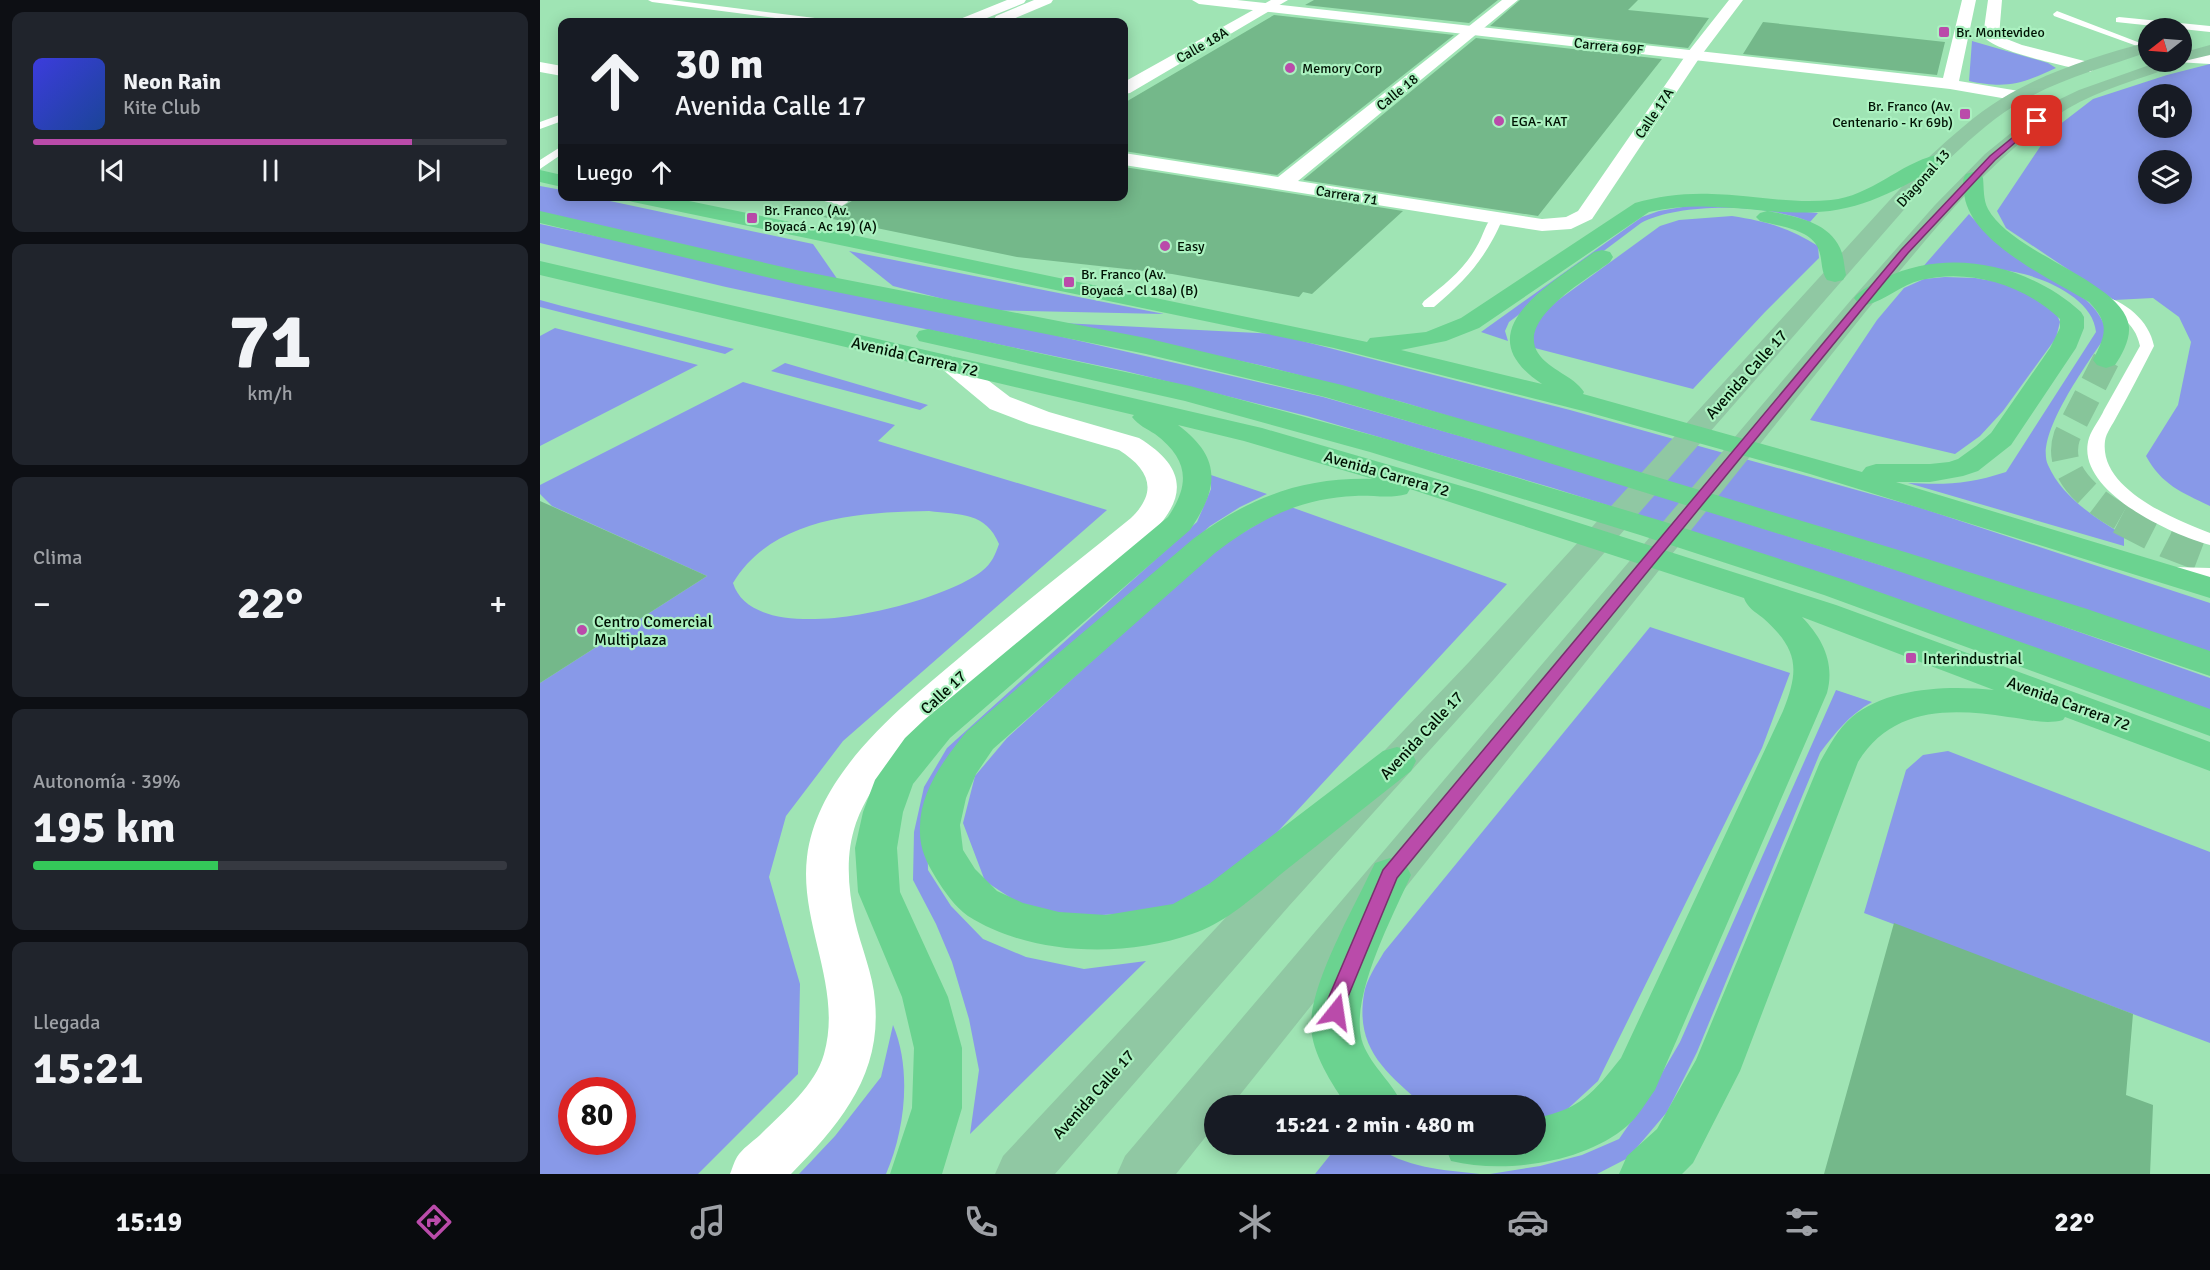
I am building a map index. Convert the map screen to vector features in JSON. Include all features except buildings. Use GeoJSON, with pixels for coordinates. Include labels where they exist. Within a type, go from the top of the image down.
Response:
{"type":"FeatureCollection","features":[{"type":"Feature","properties":{"kind":"highway"},"geometry":{"type":"LineString","coordinates":[[1334,341],[1386,343],[1418,341],[1454,331],[1470,323],[1630,213],[1650,205],[1688,201],[1791,207],[1832,206],[1868,196],[1936,161]]}},
{"type":"Feature","properties":{"kind":"highway"},"geometry":{"type":"LineString","coordinates":[[540,176],[558,180]]}},
{"type":"Feature","properties":{"kind":"highway"},"geometry":{"type":"LineString","coordinates":[[1973,178],[1974,200],[1991,229],[2007,242],[2097,297],[2109,308],[2117,321],[2118,336],[2106,360]]}},
{"type":"Feature","properties":{"kind":"highway"},"geometry":{"type":"LineString","coordinates":[[659,201],[1282,328],[1597,406],[1820,468],[2210,588]]}},
{"type":"Feature","properties":{"kind":"highway"},"geometry":{"type":"LineString","coordinates":[[1597,406],[1549,380],[1534,366],[1523,352],[1519,337],[1522,326],[1537,307],[1641,228],[1657,219],[1677,214],[1723,212],[1769,217],[1789,222],[1821,237],[1829,247],[1827,285]]}},
{"type":"Feature","properties":{"kind":"highway"},"geometry":{"type":"LineString","coordinates":[[540,217],[796,277],[1146,346],[1344,394],[1558,456],[1883,555],[2075,617],[2210,664]]}},
{"type":"Feature","properties":{"kind":"highway"},"geometry":{"type":"LineString","coordinates":[[824,236],[882,293]]}},
{"type":"Feature","properties":{"kind":"highway","name":"Avenida Carrera 72"},"geometry":{"type":"LineString","coordinates":[[540,249],[742,297],[1180,391],[1380,446],[1651,528],[1836,588],[2210,723]]}},
{"type":"Feature","properties":{"kind":"highway","name":"Avenida Carrera 72"},"geometry":{"type":"LineString","coordinates":[[540,268],[1252,434],[1471,498],[1824,614],[2137,728],[2210,757]]}},
{"type":"Feature","properties":{"kind":"highway"},"geometry":{"type":"LineString","coordinates":[[1820,468],[1894,475],[1953,470],[1968,465],[2001,439],[2063,348],[2072,328],[2072,317],[2060,304],[2035,289],[1998,276],[1971,272],[1921,273],[1862,301]]}},
{"type":"Feature","properties":{"kind":"highway"},"geometry":{"type":"LineString","coordinates":[[983,313],[1282,328]]}},
{"type":"Feature","properties":{"kind":"highway"},"geometry":{"type":"LineString","coordinates":[[759,319],[868,323]]}},
{"type":"Feature","properties":{"kind":"highway"},"geometry":{"type":"LineString","coordinates":[[916,1174],[937,1108],[938,1048],[925,997],[879,891],[876,848],[883,812],[895,780],[919,748],[937,729],[1179,523],[1190,509],[1198,489],[1195,458],[1182,440],[1170,430],[1121,403]]}},
{"type":"Feature","properties":{"kind":"highway"},"geometry":{"type":"LineString","coordinates":[[1396,760],[1224,896],[1181,920],[1147,927],[1106,933],[1059,930],[1014,918],[982,903],[960,881],[942,852],[939,825],[946,798],[958,769],[980,740],[1204,546],[1233,524],[1285,498],[1354,487],[1381,486],[1471,498]]}},
{"type":"Feature","properties":{"kind":"highway"},"geometry":{"type":"LineString","coordinates":[[1546,1140],[1569,1135],[1611,1109],[1638,1074],[1802,711],[1812,676],[1812,655],[1797,631],[1744,587]]}},
{"type":"Feature","properties":{"kind":"highway"},"geometry":{"type":"LineString","coordinates":[[1645,1174],[1675,1146],[1716,1071],[1839,762],[1854,739],[1872,721],[1902,707],[1931,702],[1974,700],[2137,728]]}},
{"type":"Feature","properties":{"kind":"highway"},"geometry":{"type":"LineString","coordinates":[[1368,1095],[1357,1082],[1344,1056],[1335,1026],[1338,999],[1390,874]]}},
{"type":"Feature","properties":{"kind":"main road"},"geometry":{"type":"LineString","coordinates":[[2192,35],[2210,30]]}},
{"type":"Feature","properties":{"kind":"main road","name":"Diagonal 13"},"geometry":{"type":"LineString","coordinates":[[1827,285],[1936,161],[1970,129],[2019,96],[2138,50]]}},
{"type":"Feature","properties":{"kind":"main road"},"geometry":{"type":"LineString","coordinates":[[2192,55],[2210,50]]}},
{"type":"Feature","properties":{"kind":"main road"},"geometry":{"type":"LineString","coordinates":[[1143,1174],[1862,301],[1935,217],[1973,178],[2028,128],[2062,105],[2106,85],[2143,72]]}},
{"type":"Feature","properties":{"kind":"main road","name":"Avenida Calle 17"},"geometry":{"type":"LineString","coordinates":[[1021,1174],[1396,760],[1482,670],[1827,285]]}},
{"type":"Feature","properties":{"kind":"street"},"geometry":{"type":"LineString","coordinates":[[975,18],[1019,0]]}},
{"type":"Feature","properties":{"kind":"street"},"geometry":{"type":"LineString","coordinates":[[1003,18],[1046,0]]}},
{"type":"Feature","properties":{"kind":"street","name":"Carrera 69F"},"geometry":{"type":"LineString","coordinates":[[1199,0],[1274,4],[1473,31],[1950,84],[2019,96]]}},
{"type":"Feature","properties":{"kind":"street","name":"Calle 18"},"geometry":{"type":"LineString","coordinates":[[1282,184],[1511,0]]}},
{"type":"Feature","properties":{"kind":"street","name":"Calle 17A"},"geometry":{"type":"LineString","coordinates":[[1570,223],[1585,215],[1694,55],[1736,0]]}},
{"type":"Feature","properties":{"kind":"street"},"geometry":{"type":"LineString","coordinates":[[1950,84],[1969,0]]}},
{"type":"Feature","properties":{"kind":"street"},"geometry":{"type":"LineString","coordinates":[[1995,0],[1991,36],[1993,39],[2016,48],[2090,67]]}},
{"type":"Feature","properties":{"kind":"street","name":"Calle 18A"},"geometry":{"type":"LineString","coordinates":[[1128,88],[1274,4]]}},
{"type":"Feature","properties":{"kind":"street"},"geometry":{"type":"LineString","coordinates":[[2192,58],[2210,59]]}},
{"type":"Feature","properties":{"kind":"street"},"geometry":{"type":"LineString","coordinates":[[540,67],[558,69]]}},
{"type":"Feature","properties":{"kind":"street","name":"Carrera 71"},"geometry":{"type":"LineString","coordinates":[[1128,160],[1542,225],[1570,223]]}},
{"type":"Feature","properties":{"kind":"street","name":"Calle 17"},"geometry":{"type":"LineString","coordinates":[[756,1174],[814,1114],[831,1093],[847,1064],[852,1032],[852,999],[828,900],[829,845],[846,800],[877,755],[926,708],[983,656],[1142,525],[1162,498],[1161,476],[1152,461],[1142,451],[1129,444],[1039,418],[1000,403],[951,364]]}},
{"type":"Feature","properties":{"kind":"lane"},"geometry":{"type":"LineString","coordinates":[[652,0],[792,18]]}},
{"type":"Feature","properties":{"kind":"lane"},"geometry":{"type":"LineString","coordinates":[[2057,14],[2138,44]]}},
{"type":"Feature","properties":{"kind":"lane"},"geometry":{"type":"LineString","coordinates":[[2119,20],[2210,30]]}},
{"type":"Feature","properties":{"kind":"lane"},"geometry":{"type":"LineString","coordinates":[[2082,24],[2104,21]]}},
{"type":"Feature","properties":{"kind":"lane"},"geometry":{"type":"LineString","coordinates":[[540,126],[558,119]]}},
{"type":"Feature","properties":{"kind":"lane"},"geometry":{"type":"LineString","coordinates":[[540,166],[558,152]]}},
{"type":"Feature","properties":{"kind":"lane"},"geometry":{"type":"LineString","coordinates":[[837,201],[842,202]]}},
{"type":"Feature","properties":{"kind":"lane"},"geometry":{"type":"LineString","coordinates":[[1429,304],[1465,274],[1482,252],[1497,218]]}},
{"type":"Feature","properties":{"kind":"lane"},"geometry":{"type":"LineString","coordinates":[[2097,297],[2140,324],[2146,336],[2147,346],[2097,439],[2096,456],[2100,469],[2110,481],[2135,502],[2190,532],[2210,539]]}},
{"type":"Feature","properties":{"kind":"lane"},"geometry":{"type":"LineString","coordinates":[[2163,573],[2210,574]]}},
{"type":"Feature","properties":{"kind":"shaded area"},"geometry":{"type":"Polygon","coordinates":[[[1972,41],[2048,63],[2056,68],[2014,84],[1994,85],[1969,81],[1972,41]]]}},
{"type":"Feature","properties":{"kind":"shaded area"},"geometry":{"type":"Polygon","coordinates":[[[2210,64],[2210,506],[2173,487],[2152,466],[2146,456],[2178,405],[2191,342],[2179,317],[2153,298],[2114,300],[2006,228],[1997,211],[2050,132],[2093,99],[2138,84],[2138,138],[2192,138],[2192,84],[2139,84],[2179,72],[2192,72],[2192,69],[2210,64]]]}},
{"type":"Feature","properties":{"kind":"shaded area"},"geometry":{"type":"Polygon","coordinates":[[[540,186],[558,189],[558,201],[610,201],[813,244],[838,280],[540,213],[540,186]]]}},
{"type":"Feature","properties":{"kind":"shaded area"},"geometry":{"type":"Polygon","coordinates":[[[1694,205],[1818,213],[1810,222],[1772,212],[1725,208],[1679,211],[1658,216],[1641,223],[1509,322],[1505,331],[1508,341],[1481,332],[1642,217],[1659,211],[1694,205]]]}},
{"type":"Feature","properties":{"kind":"shaded area"},"geometry":{"type":"Polygon","coordinates":[[[1969,214],[1989,236],[2086,300],[2101,319],[2107,334],[2077,379],[2056,417],[2046,452],[2048,465],[2062,487],[2080,506],[2124,535],[2124,546],[1908,483],[1958,483],[2006,472],[2096,332],[2092,319],[2073,297],[2059,288],[2028,275],[2000,270],[1921,269],[1969,214]]]}},
{"type":"Feature","properties":{"kind":"shaded area"},"geometry":{"type":"Polygon","coordinates":[[[1732,216],[1766,223],[1797,234],[1818,246],[1819,258],[1693,389],[1527,346],[1536,320],[1557,301],[1660,226],[1679,220],[1732,216]]]}},
{"type":"Feature","properties":{"kind":"shaded area"},"geometry":{"type":"Polygon","coordinates":[[[540,224],[1011,325],[1323,397],[1537,458],[1951,587],[2210,678],[2210,713],[1733,545],[1553,488],[1307,416],[1125,371],[726,287],[540,243],[540,224]]]}},
{"type":"Feature","properties":{"kind":"shaded area"},"geometry":{"type":"Polygon","coordinates":[[[849,251],[1164,314],[986,310],[893,286],[849,251]]]}},
{"type":"Feature","properties":{"kind":"shaded area"},"geometry":{"type":"Polygon","coordinates":[[[1975,278],[2010,284],[2055,310],[2060,322],[2056,338],[2003,411],[1980,436],[1955,454],[1810,420],[1877,320],[1904,288],[1924,279],[1975,278]]]}},
{"type":"Feature","properties":{"kind":"shaded area"},"geometry":{"type":"Polygon","coordinates":[[[540,300],[734,349],[725,354],[540,307],[540,300]]]}},
{"type":"Feature","properties":{"kind":"shaded area"},"geometry":{"type":"Polygon","coordinates":[[[1062,323],[1275,334],[1570,410],[1921,508],[2210,603],[2210,656],[1899,551],[1402,402],[1264,366],[1062,323]]]}},
{"type":"Feature","properties":{"kind":"shaded area"},"geometry":{"type":"Polygon","coordinates":[[[555,328],[698,365],[540,446],[540,336],[555,328]]]}},
{"type":"Feature","properties":{"kind":"shaded area"},"geometry":{"type":"Polygon","coordinates":[[[785,363],[928,405],[920,410],[771,371],[785,363]]]}},
{"type":"Feature","properties":{"kind":"shaded area"},"geometry":{"type":"Polygon","coordinates":[[[743,382],[895,425],[878,441],[1107,510],[843,741],[786,816],[769,877],[800,984],[798,1074],[698,1174],[540,1174],[540,683],[707,576],[552,506],[540,494],[540,485],[743,382]],[[929,511],[876,513],[820,523],[794,531],[771,544],[750,561],[733,583],[748,604],[775,616],[811,619],[850,616],[891,608],[929,597],[960,584],[982,571],[993,559],[999,544],[987,526],[971,517],[929,511]]]}},
{"type":"Feature","properties":{"kind":"shaded area"},"geometry":{"type":"Polygon","coordinates":[[[1211,475],[1267,494],[1240,507],[1210,526],[988,724],[927,828],[928,870],[951,906],[983,939],[1026,957],[1084,969],[1146,961],[970,1134],[979,1070],[969,1019],[952,962],[936,924],[913,880],[914,832],[924,787],[947,748],[1197,522],[1211,489],[1211,475]]]}},
{"type":"Feature","properties":{"kind":"shaded area"},"geometry":{"type":"Polygon","coordinates":[[[1288,506],[1507,584],[1256,855],[1166,911],[1086,916],[1026,908],[985,881],[963,823],[975,776],[1007,738],[1198,565],[1229,541],[1288,506]]]}},
{"type":"Feature","properties":{"kind":"shaded area"},"geometry":{"type":"Polygon","coordinates":[[[1650,627],[1790,673],[1762,748],[1598,1081],[1561,1115],[1546,1117],[1546,1095],[1412,1095],[1376,1058],[1364,1030],[1362,1013],[1365,989],[1384,952],[1650,627]]]}},
{"type":"Feature","properties":{"kind":"shaded area"},"geometry":{"type":"Polygon","coordinates":[[[1836,690],[1872,702],[1849,719],[1820,753],[1697,1052],[1667,1112],[1628,1158],[1597,1174],[1490,1174],[1540,1166],[1582,1155],[1619,1139],[1648,1097],[1680,1042],[1836,690]]]}},
{"type":"Feature","properties":{"kind":"shaded area"},"geometry":{"type":"Polygon","coordinates":[[[1948,751],[2210,852],[2210,1043],[1864,913],[1906,770],[1923,755],[1948,751]]]}},
{"type":"Feature","properties":{"kind":"shaded area"},"geometry":{"type":"Polygon","coordinates":[[[893,1025],[903,1061],[904,1100],[898,1138],[886,1174],[799,1174],[835,1136],[881,1077],[893,1025]]]}},
{"type":"Feature","properties":{"kind":"shaded area"},"geometry":{"type":"Polygon","coordinates":[[[1330,1155],[1390,1155],[1425,1167],[1480,1174],[1315,1174],[1330,1155]]]}},
{"type":"Feature","properties":{"kind":"tunnel"},"geometry":{"type":"LineString","coordinates":[[2106,360],[2067,436],[2066,463],[2072,475],[2090,496],[2124,519]]}},
{"type":"Feature","properties":{"kind":"tunnel"},"geometry":{"type":"LineString","coordinates":[[2121,517],[2168,541],[2210,557]]}},
{"type":"Feature","properties":{"kind":"place","name":"Br. Montevideo"},"geometry":{"type":"Point","coordinates":[1944,32]}},
{"type":"Feature","properties":{"kind":"place","name":"Memory Corp"},"geometry":{"type":"Point","coordinates":[1290,68]}},
{"type":"Feature","properties":{"kind":"place","name":"Br. Franco (Av. Centenario - Kr 69b)"},"geometry":{"type":"Point","coordinates":[1965,114]}},
{"type":"Feature","properties":{"kind":"place","name":"EGA- KAT"},"geometry":{"type":"Point","coordinates":[1499,121]}},
{"type":"Feature","properties":{"kind":"place","name":"Br. Franco (Av. Boyacá - Ac 19) (A)"},"geometry":{"type":"Point","coordinates":[752,218]}},
{"type":"Feature","properties":{"kind":"place","name":"Easy"},"geometry":{"type":"Point","coordinates":[1165,246]}},
{"type":"Feature","properties":{"kind":"place","name":"Br. Franco (Av. Boyacá - Cl 18a) (B)"},"geometry":{"type":"Point","coordinates":[1069,282]}},
{"type":"Feature","properties":{"kind":"place","name":"Centro Comercial Multiplaza"},"geometry":{"type":"Point","coordinates":[582,630]}},
{"type":"Feature","properties":{"kind":"place","name":"Interindustrial"},"geometry":{"type":"Point","coordinates":[1911,658]}},
{"type":"Feature","properties":{"kind":"route"},"geometry":{"type":"LineString","coordinates":[[1336,1012],[1338,999],[1390,874],[1904,252],[1992,158],[2037,121]]}}]}
